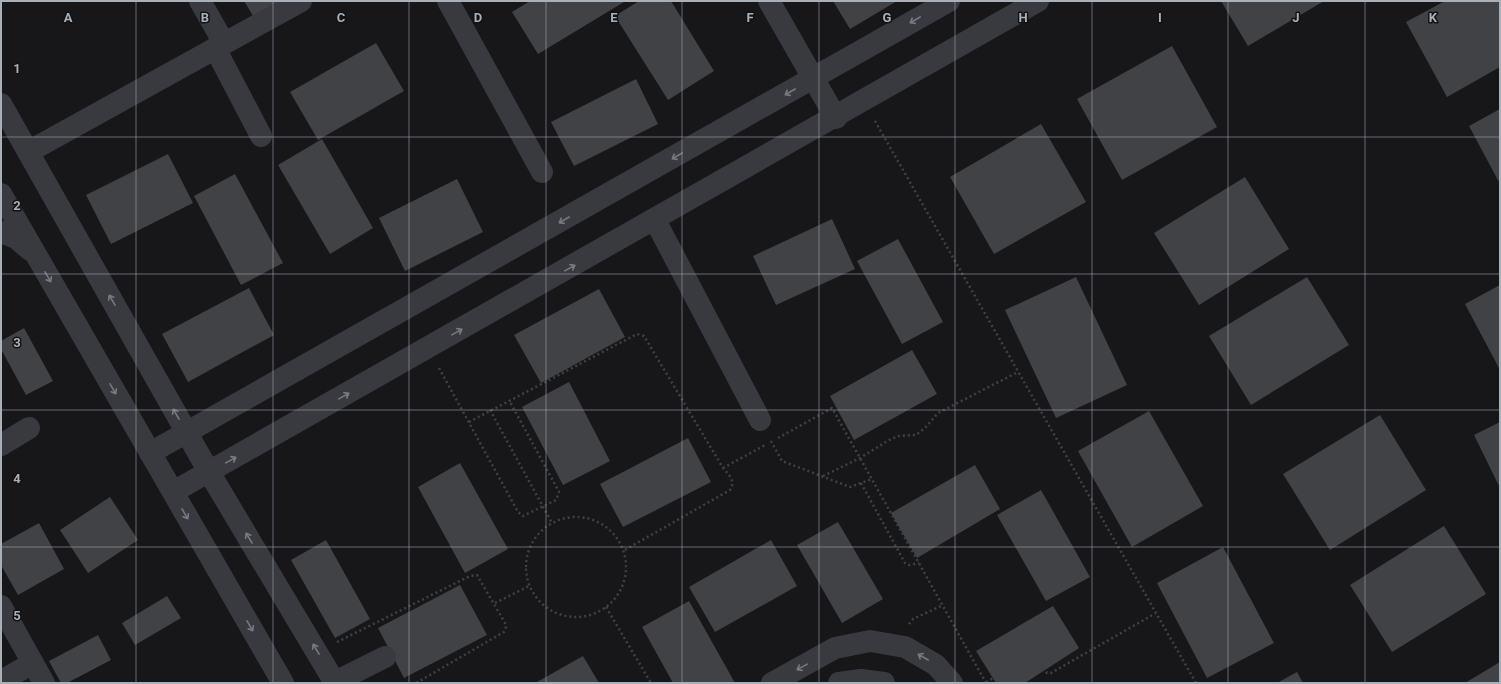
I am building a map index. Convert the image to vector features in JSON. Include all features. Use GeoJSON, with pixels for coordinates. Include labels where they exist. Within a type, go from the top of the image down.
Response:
{"type":"FeatureCollection","features":[{"type":"Feature","properties":{"kind":"street"},"geometry":{"type":"LineString","coordinates":[[200,1],[219,46],[261,136]]}},
{"type":"Feature","properties":{"kind":"street"},"geometry":{"type":"LineString","coordinates":[[28,152],[301,1]]}},
{"type":"Feature","properties":{"kind":"street"},"geometry":{"type":"LineString","coordinates":[[448,1],[542,172]]}},
{"type":"Feature","properties":{"kind":"street"},"geometry":{"type":"LineString","coordinates":[[769,1],[836,118]]}},
{"type":"Feature","properties":{"kind":"street"},"geometry":{"type":"LineString","coordinates":[[150,453],[947,1]]}},
{"type":"Feature","properties":{"kind":"street"},"geometry":{"type":"LineString","coordinates":[[172,492],[836,118],[1038,1]]}},
{"type":"Feature","properties":{"kind":"street"},"geometry":{"type":"LineString","coordinates":[[1,104],[209,472],[335,683],[386,657]]}},
{"type":"Feature","properties":{"kind":"street"},"geometry":{"type":"LineString","coordinates":[[1,194],[283,683]]}},
{"type":"Feature","properties":{"kind":"street"},"geometry":{"type":"LineString","coordinates":[[655,220],[760,420]]}},
{"type":"Feature","properties":{"kind":"street"},"geometry":{"type":"LineString","coordinates":[[1,232],[16,238],[34,253]]}},
{"type":"Feature","properties":{"kind":"street"},"geometry":{"type":"LineString","coordinates":[[1,445],[29,428]]}},
{"type":"Feature","properties":{"kind":"street"},"geometry":{"type":"LineString","coordinates":[[1,606],[44,683]]}},
{"type":"Feature","properties":{"kind":"street"},"geometry":{"type":"LineString","coordinates":[[772,683],[835,648],[870,641],[905,647],[936,664],[952,683]]}},
{"type":"Feature","properties":{"kind":"street"},"geometry":{"type":"LineString","coordinates":[[1,681],[32,662]]}},
{"type":"Feature","properties":{"kind":"street"},"geometry":{"type":"LineString","coordinates":[[839,683],[861,680],[884,683]]}},
{"type":"Feature","properties":{"kind":"path"},"geometry":{"type":"LineString","coordinates":[[864,101],[1196,683]]}},
{"type":"Feature","properties":{"kind":"path"},"geometry":{"type":"LineString","coordinates":[[469,422],[637,334],[644,336],[723,468],[732,478],[732,487],[730,490],[623,551]]}},
{"type":"Feature","properties":{"kind":"path"},"geometry":{"type":"LineString","coordinates":[[428,348],[518,512],[525,515],[556,500],[559,492],[509,400]]}},
{"type":"Feature","properties":{"kind":"path"},"geometry":{"type":"LineString","coordinates":[[823,476],[860,458],[898,436],[916,435],[925,428],[938,413],[1018,372]]}},
{"type":"Feature","properties":{"kind":"path"},"geometry":{"type":"LineString","coordinates":[[723,468],[832,408],[986,683],[1034,656],[1037,657],[1048,673],[1051,673],[1156,613]]}},
{"type":"Feature","properties":{"kind":"path"},"geometry":{"type":"LineString","coordinates":[[490,410],[552,523]]}},
{"type":"Feature","properties":{"kind":"path"},"geometry":{"type":"LineString","coordinates":[[771,441],[782,461],[850,487],[872,479]]}},
{"type":"Feature","properties":{"kind":"path"},"geometry":{"type":"LineString","coordinates":[[861,483],[906,563],[909,565],[919,563]]}},
{"type":"Feature","properties":{"kind":"path"},"geometry":{"type":"LineString","coordinates":[[563,518],[588,518],[610,530],[618,540],[623,551],[626,563],[624,582],[615,598],[606,607],[595,614],[582,617],[569,617],[557,614],[545,607],[536,598],[529,586],[526,562],[534,539],[542,530],[563,518]]}},
{"type":"Feature","properties":{"kind":"path"},"geometry":{"type":"LineString","coordinates":[[317,652],[474,575],[481,579],[505,623],[506,627],[504,632],[416,683]]}},
{"type":"Feature","properties":{"kind":"path"},"geometry":{"type":"LineString","coordinates":[[495,603],[529,586]]}},
{"type":"Feature","properties":{"kind":"path"},"geometry":{"type":"LineString","coordinates":[[905,647],[906,631],[910,622],[943,605]]}},
{"type":"Feature","properties":{"kind":"path"},"geometry":{"type":"LineString","coordinates":[[606,607],[651,683]]}},
{"type":"Feature","properties":{"kind":"building"},"geometry":{"type":"Polygon","coordinates":[[[244,1],[293,1],[258,24],[244,1]]]}},
{"type":"Feature","properties":{"kind":"building"},"geometry":{"type":"Polygon","coordinates":[[[530,1],[624,2],[538,54],[512,12],[530,1]]]}},
{"type":"Feature","properties":{"kind":"building"},"geometry":{"type":"Polygon","coordinates":[[[639,1],[671,1],[714,71],[668,100],[615,16],[639,1]]]}},
{"type":"Feature","properties":{"kind":"building"},"geometry":{"type":"Polygon","coordinates":[[[833,1],[897,1],[850,29],[833,1]]]}},
{"type":"Feature","properties":{"kind":"building"},"geometry":{"type":"Polygon","coordinates":[[[1221,1],[1324,1],[1248,46],[1221,1]]]}},
{"type":"Feature","properties":{"kind":"building"},"geometry":{"type":"Polygon","coordinates":[[[1445,1],[1500,1],[1500,67],[1447,97],[1406,22],[1445,1]]]}},
{"type":"Feature","properties":{"kind":"building"},"geometry":{"type":"Polygon","coordinates":[[[376,43],[404,91],[318,140],[290,92],[376,43]]]}},
{"type":"Feature","properties":{"kind":"building"},"geometry":{"type":"Polygon","coordinates":[[[1172,46],[1217,127],[1122,180],[1077,99],[1172,46]]]}},
{"type":"Feature","properties":{"kind":"building"},"geometry":{"type":"Polygon","coordinates":[[[636,79],[658,124],[574,166],[551,122],[636,79]]]}},
{"type":"Feature","properties":{"kind":"building"},"geometry":{"type":"Polygon","coordinates":[[[1500,109],[1500,184],[1469,126],[1500,109]]]}},
{"type":"Feature","properties":{"kind":"building"},"geometry":{"type":"Polygon","coordinates":[[[1041,124],[1086,202],[994,254],[950,177],[1041,124]]]}},
{"type":"Feature","properties":{"kind":"building"},"geometry":{"type":"Polygon","coordinates":[[[322,139],[373,228],[330,254],[278,165],[322,139]]]}},
{"type":"Feature","properties":{"kind":"building"},"geometry":{"type":"Polygon","coordinates":[[[168,154],[193,203],[111,244],[86,195],[168,154]]]}},
{"type":"Feature","properties":{"kind":"building"},"geometry":{"type":"Polygon","coordinates":[[[235,174],[283,263],[241,285],[194,196],[235,174]]]}},
{"type":"Feature","properties":{"kind":"building"},"geometry":{"type":"Polygon","coordinates":[[[1245,177],[1289,249],[1199,305],[1154,233],[1245,177]]]}},
{"type":"Feature","properties":{"kind":"building"},"geometry":{"type":"Polygon","coordinates":[[[457,179],[483,232],[405,271],[379,218],[457,179]]]}},
{"type":"Feature","properties":{"kind":"building"},"geometry":{"type":"Polygon","coordinates":[[[832,219],[855,269],[776,305],[753,256],[832,219]]]}},
{"type":"Feature","properties":{"kind":"building"},"geometry":{"type":"Polygon","coordinates":[[[898,239],[943,322],[902,344],[857,261],[898,239]]]}},
{"type":"Feature","properties":{"kind":"building"},"geometry":{"type":"Polygon","coordinates":[[[1076,277],[1127,385],[1056,418],[1005,310],[1076,277]]]}},
{"type":"Feature","properties":{"kind":"building"},"geometry":{"type":"Polygon","coordinates":[[[1307,277],[1349,345],[1251,405],[1209,336],[1307,277]]]}},
{"type":"Feature","properties":{"kind":"building"},"geometry":{"type":"Polygon","coordinates":[[[1500,285],[1500,370],[1465,304],[1500,285]]]}},
{"type":"Feature","properties":{"kind":"building"},"geometry":{"type":"Polygon","coordinates":[[[249,288],[274,335],[188,382],[162,334],[249,288]]]}},
{"type":"Feature","properties":{"kind":"building"},"geometry":{"type":"Polygon","coordinates":[[[599,289],[625,337],[541,383],[514,335],[599,289]]]}},
{"type":"Feature","properties":{"kind":"building"},"geometry":{"type":"Polygon","coordinates":[[[24,328],[53,381],[26,395],[1,349],[1,341],[24,328]]]}},
{"type":"Feature","properties":{"kind":"building"},"geometry":{"type":"Polygon","coordinates":[[[912,350],[937,394],[854,440],[830,396],[912,350]]]}},
{"type":"Feature","properties":{"kind":"building"},"geometry":{"type":"Polygon","coordinates":[[[569,382],[610,461],[563,485],[522,407],[569,382]]]}},
{"type":"Feature","properties":{"kind":"building"},"geometry":{"type":"Polygon","coordinates":[[[1149,411],[1203,506],[1132,547],[1078,451],[1149,411]]]}},
{"type":"Feature","properties":{"kind":"building"},"geometry":{"type":"Polygon","coordinates":[[[1380,415],[1426,490],[1330,550],[1283,474],[1380,415]]]}},
{"type":"Feature","properties":{"kind":"building"},"geometry":{"type":"Polygon","coordinates":[[[1500,422],[1500,488],[1474,435],[1500,422]]]}},
{"type":"Feature","properties":{"kind":"building"},"geometry":{"type":"Polygon","coordinates":[[[688,438],[711,482],[623,527],[600,484],[688,438]]]}},
{"type":"Feature","properties":{"kind":"building"},"geometry":{"type":"Polygon","coordinates":[[[460,463],[508,549],[465,573],[418,487],[460,463]]]}},
{"type":"Feature","properties":{"kind":"building"},"geometry":{"type":"Polygon","coordinates":[[[975,465],[1000,509],[917,558],[891,513],[975,465]]]}},
{"type":"Feature","properties":{"kind":"building"},"geometry":{"type":"Polygon","coordinates":[[[1041,490],[1090,577],[1046,601],[997,515],[1041,490]]]}},
{"type":"Feature","properties":{"kind":"building"},"geometry":{"type":"Polygon","coordinates":[[[110,497],[138,540],[88,573],[60,530],[110,497]]]}},
{"type":"Feature","properties":{"kind":"building"},"geometry":{"type":"Polygon","coordinates":[[[838,522],[883,599],[842,623],[797,545],[838,522]]]}},
{"type":"Feature","properties":{"kind":"building"},"geometry":{"type":"Polygon","coordinates":[[[39,523],[64,569],[18,595],[1,565],[1,544],[39,523]]]}},
{"type":"Feature","properties":{"kind":"building"},"geometry":{"type":"Polygon","coordinates":[[[1444,526],[1486,594],[1392,652],[1350,585],[1444,526]]]}},
{"type":"Feature","properties":{"kind":"building"},"geometry":{"type":"Polygon","coordinates":[[[326,540],[370,619],[335,638],[291,560],[326,540]]]}},
{"type":"Feature","properties":{"kind":"building"},"geometry":{"type":"Polygon","coordinates":[[[771,540],[797,586],[715,632],[689,587],[771,540]]]}},
{"type":"Feature","properties":{"kind":"building"},"geometry":{"type":"Polygon","coordinates":[[[1223,547],[1274,643],[1207,678],[1157,583],[1223,547]]]}},
{"type":"Feature","properties":{"kind":"building"},"geometry":{"type":"Polygon","coordinates":[[[460,585],[487,635],[404,678],[378,628],[460,585]]]}},
{"type":"Feature","properties":{"kind":"building"},"geometry":{"type":"Polygon","coordinates":[[[167,596],[181,618],[135,645],[122,623],[167,596]]]}},
{"type":"Feature","properties":{"kind":"building"},"geometry":{"type":"Polygon","coordinates":[[[689,601],[735,683],[673,683],[642,627],[689,601]]]}},
{"type":"Feature","properties":{"kind":"building"},"geometry":{"type":"Polygon","coordinates":[[[1053,606],[1079,648],[1025,683],[996,683],[976,651],[1053,606]]]}},
{"type":"Feature","properties":{"kind":"building"},"geometry":{"type":"Polygon","coordinates":[[[98,635],[111,660],[67,683],[61,683],[49,661],[98,635]]]}},
{"type":"Feature","properties":{"kind":"building"},"geometry":{"type":"Polygon","coordinates":[[[583,656],[599,683],[537,682],[583,656]]]}},
{"type":"Feature","properties":{"kind":"building"},"geometry":{"type":"Polygon","coordinates":[[[1500,662],[1500,683],[1465,683],[1500,662]]]}},
{"type":"Feature","properties":{"kind":"building"},"geometry":{"type":"Polygon","coordinates":[[[1297,672],[1303,683],[1277,683],[1297,672]]]}}]}
